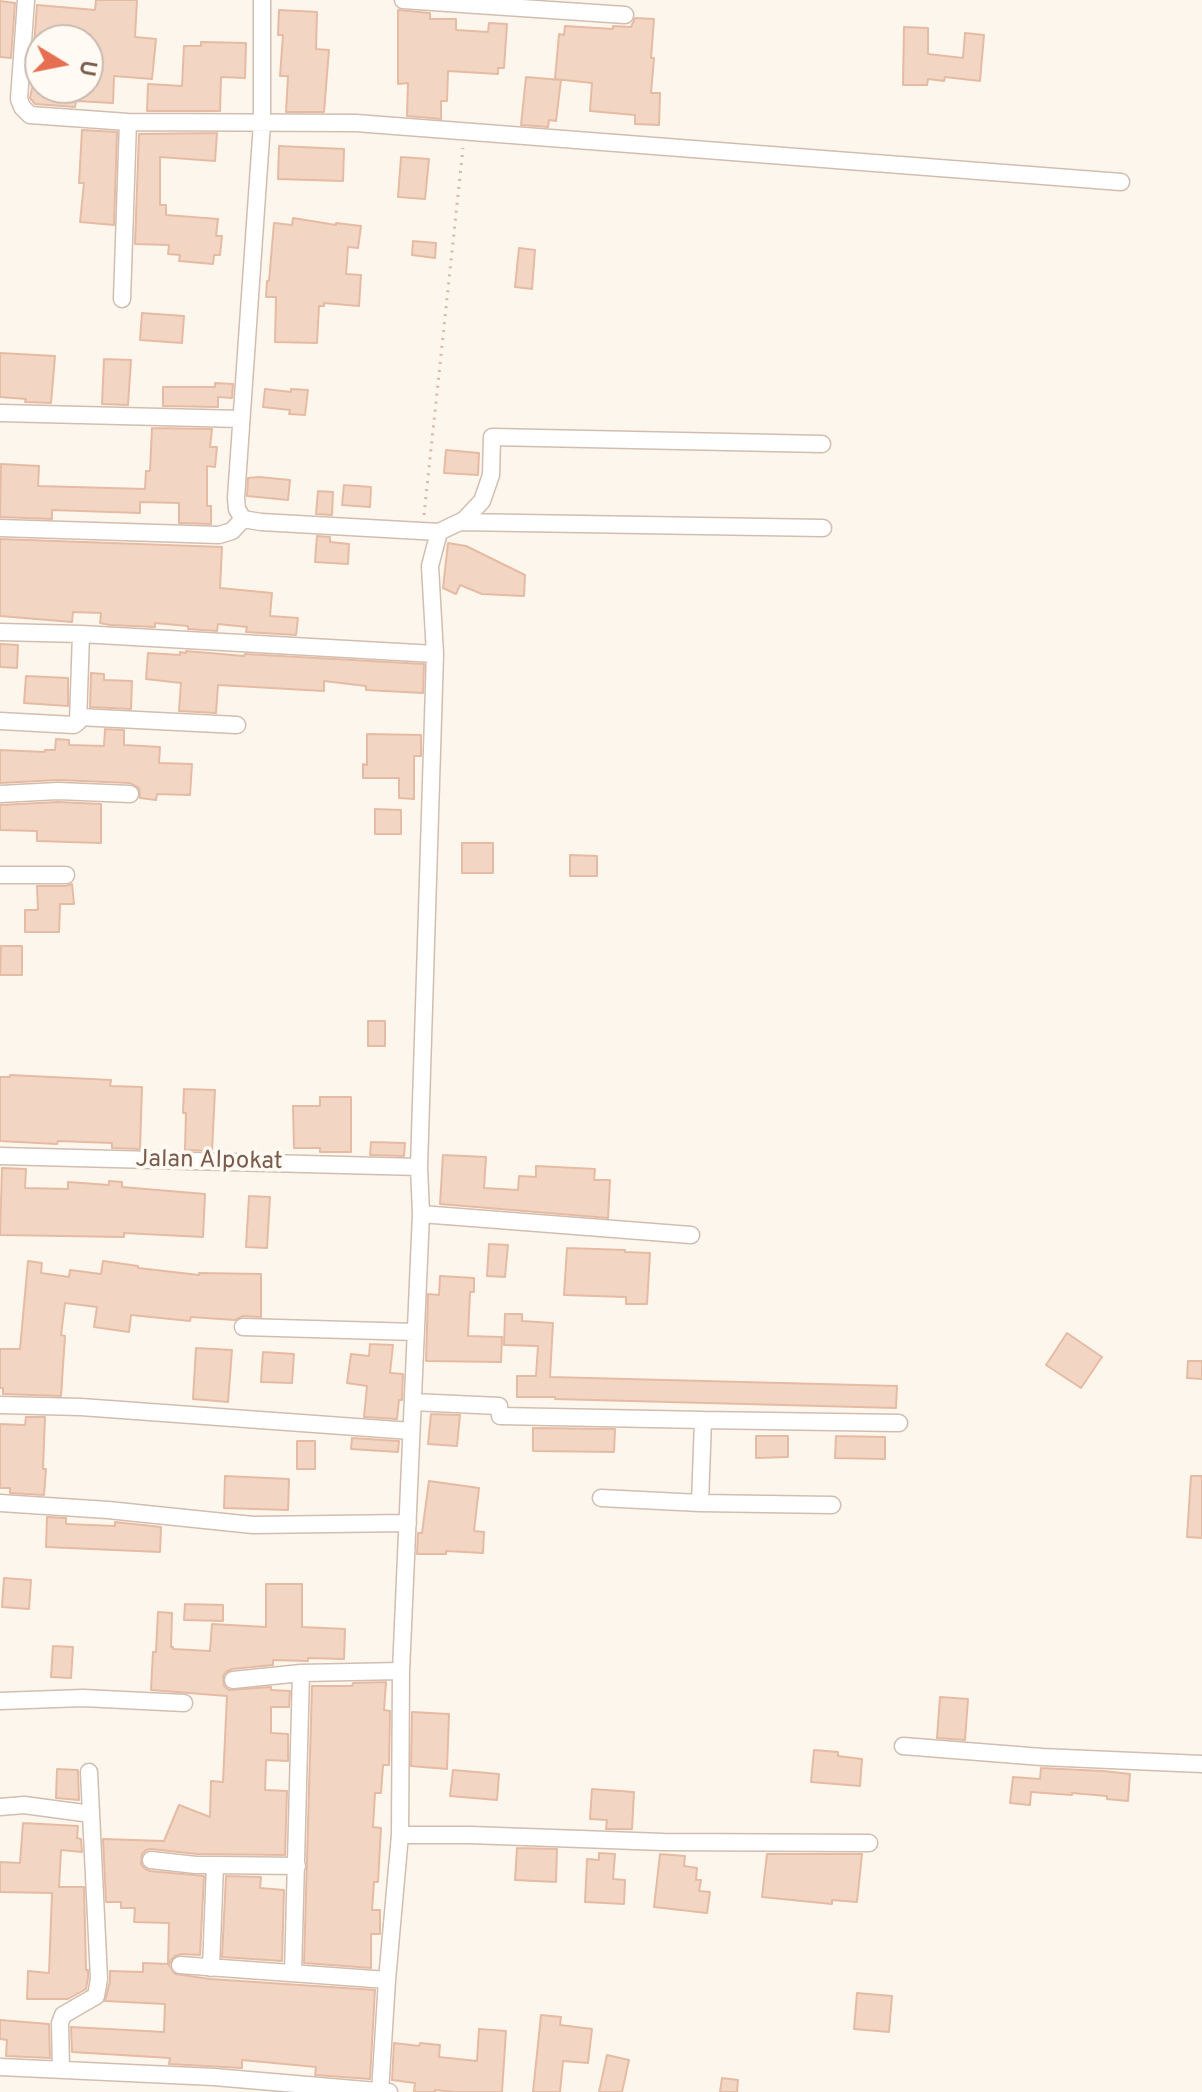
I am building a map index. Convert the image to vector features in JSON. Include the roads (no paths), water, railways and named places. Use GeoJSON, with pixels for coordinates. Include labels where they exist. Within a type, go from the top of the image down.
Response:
{"type":"FeatureCollection","features":[{"type":"Feature","properties":{"kind":"street"},"geometry":{"type":"LineString","coordinates":[[26,0],[19,99],[30,115],[128,122],[356,123],[1121,182]]}},
{"type":"Feature","properties":{"kind":"street"},"geometry":{"type":"LineString","coordinates":[[262,0],[262,123],[236,498],[237,509],[243,519],[431,531],[460,522],[823,528]]}},
{"type":"Feature","properties":{"kind":"street"},"geometry":{"type":"LineString","coordinates":[[403,0],[625,15]]}},
{"type":"Feature","properties":{"kind":"street"},"geometry":{"type":"LineString","coordinates":[[122,299],[128,122]]}},
{"type":"Feature","properties":{"kind":"street"},"geometry":{"type":"LineString","coordinates":[[0,413],[241,419]]}},
{"type":"Feature","properties":{"kind":"street"},"geometry":{"type":"LineString","coordinates":[[460,522],[482,501],[491,475],[492,437],[822,444]]}},
{"type":"Feature","properties":{"kind":"street"},"geometry":{"type":"LineString","coordinates":[[0,528],[219,535],[232,531],[243,519]]}},
{"type":"Feature","properties":{"kind":"street"},"geometry":{"type":"LineString","coordinates":[[0,2067],[214,2077],[384,2091],[387,1980],[400,1835],[401,1671],[421,1214],[419,1167],[435,654],[431,531]]}},
{"type":"Feature","properties":{"kind":"street"},"geometry":{"type":"LineString","coordinates":[[0,632],[435,654]]}},
{"type":"Feature","properties":{"kind":"street"},"geometry":{"type":"LineString","coordinates":[[0,721],[74,725],[78,722],[81,634]]}},
{"type":"Feature","properties":{"kind":"street"},"geometry":{"type":"LineString","coordinates":[[78,717],[237,725]]}},
{"type":"Feature","properties":{"kind":"street"},"geometry":{"type":"LineString","coordinates":[[0,794],[58,791],[130,794]]}},
{"type":"Feature","properties":{"kind":"street"},"geometry":{"type":"LineString","coordinates":[[0,875],[66,875]]}},
{"type":"Feature","properties":{"kind":"street","name":"Jalan Alpokat"},"geometry":{"type":"LineString","coordinates":[[0,1156],[419,1167]]}},
{"type":"Feature","properties":{"kind":"street"},"geometry":{"type":"LineString","coordinates":[[421,1214],[691,1235]]}},
{"type":"Feature","properties":{"kind":"street"},"geometry":{"type":"LineString","coordinates":[[243,1327],[416,1332]]}},
{"type":"Feature","properties":{"kind":"street"},"geometry":{"type":"LineString","coordinates":[[413,1402],[499,1406],[500,1416],[899,1423]]}},
{"type":"Feature","properties":{"kind":"street"},"geometry":{"type":"LineString","coordinates":[[0,1405],[97,1408],[411,1431]]}},
{"type":"Feature","properties":{"kind":"street"},"geometry":{"type":"LineString","coordinates":[[700,1503],[703,1420]]}},
{"type":"Feature","properties":{"kind":"street"},"geometry":{"type":"LineString","coordinates":[[601,1498],[832,1505]]}},
{"type":"Feature","properties":{"kind":"street"},"geometry":{"type":"LineString","coordinates":[[0,1503],[253,1525],[408,1523]]}},
{"type":"Feature","properties":{"kind":"street"},"geometry":{"type":"LineString","coordinates":[[233,1680],[301,1673],[401,1671]]}},
{"type":"Feature","properties":{"kind":"street"},"geometry":{"type":"LineString","coordinates":[[293,1973],[301,1673]]}},
{"type":"Feature","properties":{"kind":"street"},"geometry":{"type":"LineString","coordinates":[[0,1701],[83,1698],[184,1703]]}},
{"type":"Feature","properties":{"kind":"street"},"geometry":{"type":"LineString","coordinates":[[903,1746],[1042,1757],[1202,1764]]}},
{"type":"Feature","properties":{"kind":"street"},"geometry":{"type":"LineString","coordinates":[[61,2070],[60,2023],[63,2015],[96,1996],[98,1988],[89,1772]]}},
{"type":"Feature","properties":{"kind":"street"},"geometry":{"type":"LineString","coordinates":[[0,1807],[24,1805],[91,1814]]}},
{"type":"Feature","properties":{"kind":"street"},"geometry":{"type":"LineString","coordinates":[[400,1835],[663,1842],[869,1843]]}},
{"type":"Feature","properties":{"kind":"street"},"geometry":{"type":"LineString","coordinates":[[151,1860],[196,1865],[297,1866]]}},
{"type":"Feature","properties":{"kind":"street"},"geometry":{"type":"LineString","coordinates":[[211,1968],[215,1865]]}},
{"type":"Feature","properties":{"kind":"street"},"geometry":{"type":"LineString","coordinates":[[180,1965],[387,1980]]}}]}
